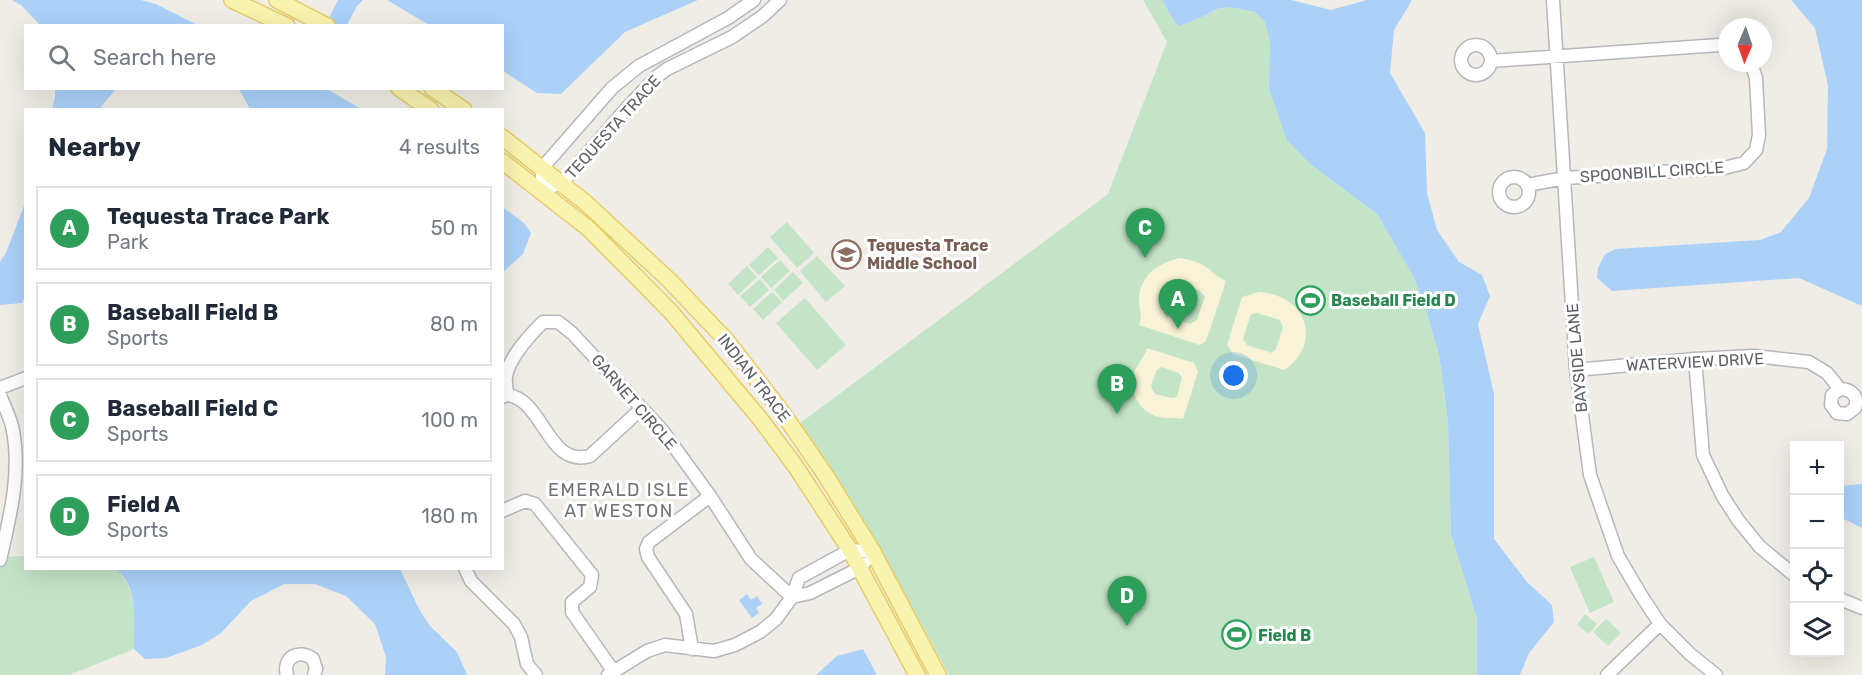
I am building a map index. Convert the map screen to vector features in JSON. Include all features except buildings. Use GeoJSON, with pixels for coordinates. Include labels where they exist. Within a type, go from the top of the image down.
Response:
{"type":"FeatureCollection","features":[{"type":"Feature","properties":{"kind":"main road"},"geometry":{"type":"LineString","coordinates":[[232,0],[283,24]]}},
{"type":"Feature","properties":{"kind":"main road"},"geometry":{"type":"LineString","coordinates":[[278,0],[324,24]]}},
{"type":"Feature","properties":{"kind":"main road"},"geometry":{"type":"LineString","coordinates":[[402,90],[428,108]]}},
{"type":"Feature","properties":{"kind":"main road"},"geometry":{"type":"LineString","coordinates":[[435,90],[462,108]]}},
{"type":"Feature","properties":{"kind":"main road","name":"INDIAN TRACE"},"geometry":{"type":"LineString","coordinates":[[504,138],[562,183],[669,280],[727,341],[782,412],[826,476],[873,552],[938,675]]}},
{"type":"Feature","properties":{"kind":"main road","name":"INDIAN TRACE"},"geometry":{"type":"LineString","coordinates":[[504,162],[589,229],[671,312],[753,411],[796,467],[850,550],[917,675]]}},
{"type":"Feature","properties":{"kind":"street","name":"TEQUESTA TRACE"},"geometry":{"type":"LineString","coordinates":[[754,0],[728,18],[639,66],[612,88],[543,167],[542,190],[562,183],[655,78],[681,61],[732,37],[755,22],[780,0]]}},
{"type":"Feature","properties":{"kind":"street","name":"BAYSIDE LANE"},"geometry":{"type":"LineString","coordinates":[[1552,0],[1576,370],[1590,475],[1618,555],[1660,624],[1690,654],[1716,675]]}},
{"type":"Feature","properties":{"kind":"street"},"geometry":{"type":"LineString","coordinates":[[1491,61],[1718,45]]}},
{"type":"Feature","properties":{"kind":"street","name":"SPOONBILL CIRCLE"},"geometry":{"type":"LineString","coordinates":[[1527,185],[1565,178],[1724,168],[1744,162],[1756,150],[1759,135],[1754,72]]}},
{"type":"Feature","properties":{"kind":"street","name":"GARNET CIRCLE"},"geometry":{"type":"LineString","coordinates":[[505,396],[506,376],[513,360],[532,333],[543,322],[558,322],[572,333],[662,430],[751,558],[792,597]]}},
{"type":"Feature","properties":{"kind":"street","name":"WATERVIEW DRIVE"},"geometry":{"type":"LineString","coordinates":[[1576,370],[1754,356],[1809,362],[1827,373],[1840,389]]}},
{"type":"Feature","properties":{"kind":"street"},"geometry":{"type":"LineString","coordinates":[[1695,359],[1703,455],[1717,485],[1738,520],[1760,547],[1790,572]]}},
{"type":"Feature","properties":{"kind":"street"},"geometry":{"type":"LineString","coordinates":[[0,388],[24,379]]}},
{"type":"Feature","properties":{"kind":"street"},"geometry":{"type":"LineString","coordinates":[[0,395],[12,426],[16,468],[12,505],[0,561]]}},
{"type":"Feature","properties":{"kind":"street"},"geometry":{"type":"LineString","coordinates":[[505,396],[515,396],[531,410],[567,456],[579,459],[590,456],[641,409]]}},
{"type":"Feature","properties":{"kind":"street"},"geometry":{"type":"LineString","coordinates":[[692,649],[686,614],[648,557],[646,549],[649,542],[710,496]]}},
{"type":"Feature","properties":{"kind":"street"},"geometry":{"type":"LineString","coordinates":[[504,510],[525,501],[535,504],[592,575],[590,587],[572,602],[572,612],[611,673],[647,651],[665,645],[714,651],[735,645],[760,632],[776,619],[792,597],[799,578],[850,550],[873,552]]}},
{"type":"Feature","properties":{"kind":"street"},"geometry":{"type":"LineString","coordinates":[[792,597],[810,593],[860,568],[873,552]]}},
{"type":"Feature","properties":{"kind":"street"},"geometry":{"type":"LineString","coordinates":[[815,569],[825,586]]}},
{"type":"Feature","properties":{"kind":"street"},"geometry":{"type":"LineString","coordinates":[[466,570],[471,581],[514,624],[521,637],[527,664],[536,675]]}},
{"type":"Feature","properties":{"kind":"street"},"geometry":{"type":"LineString","coordinates":[[1844,601],[1862,608]]}},
{"type":"Feature","properties":{"kind":"street"},"geometry":{"type":"LineString","coordinates":[[1607,675],[1660,624]]}},
{"type":"Feature","properties":{"kind":"street"},"geometry":{"type":"LineString","coordinates":[[287,675],[288,660],[305,654],[313,659],[316,669],[314,675]]}},
{"type":"Feature","properties":{"kind":"green space"},"geometry":{"type":"Polygon","coordinates":[[[1143,0],[1162,0],[1175,23],[1180,26],[1217,9],[1230,7],[1255,12],[1265,22],[1270,42],[1270,62],[1310,164],[1377,214],[1413,276],[1424,303],[1439,355],[1448,421],[1451,534],[1477,619],[1477,675],[949,675],[860,515],[799,424],[1108,194],[1167,42],[1143,0]]]}},
{"type":"Feature","properties":{"kind":"green space"},"geometry":{"type":"Polygon","coordinates":[[[787,222],[814,253],[797,268],[770,237],[787,222]]]}},
{"type":"Feature","properties":{"kind":"green space"},"geometry":{"type":"Polygon","coordinates":[[[768,247],[778,258],[759,275],[749,265],[768,247]]]}},
{"type":"Feature","properties":{"kind":"green space"},"geometry":{"type":"Polygon","coordinates":[[[817,256],[845,286],[826,302],[800,271],[817,256]]]}},
{"type":"Feature","properties":{"kind":"green space"},"geometry":{"type":"Polygon","coordinates":[[[780,260],[790,271],[771,288],[761,277],[780,260]]]}},
{"type":"Feature","properties":{"kind":"green space"},"geometry":{"type":"Polygon","coordinates":[[[747,266],[757,277],[738,295],[728,284],[747,266]]]}},
{"type":"Feature","properties":{"kind":"green space"},"geometry":{"type":"Polygon","coordinates":[[[793,272],[803,283],[783,301],[774,290],[793,272]]]}},
{"type":"Feature","properties":{"kind":"green space"},"geometry":{"type":"Polygon","coordinates":[[[760,279],[769,290],[750,307],[740,296],[760,279]]]}},
{"type":"Feature","properties":{"kind":"green space"},"geometry":{"type":"Polygon","coordinates":[[[772,292],[782,302],[763,320],[753,309],[772,292]]]}},
{"type":"Feature","properties":{"kind":"green space"},"geometry":{"type":"Polygon","coordinates":[[[805,298],[846,345],[817,370],[776,323],[805,298]]]}},
{"type":"Feature","properties":{"kind":"green space"},"geometry":{"type":"Polygon","coordinates":[[[24,556],[24,570],[118,570],[130,589],[134,607],[134,649],[69,675],[0,675],[1,557],[24,556]]]}},
{"type":"Feature","properties":{"kind":"green space"},"geometry":{"type":"Polygon","coordinates":[[[1594,557],[1614,602],[1590,613],[1570,567],[1594,557]]]}},
{"type":"Feature","properties":{"kind":"green space"},"geometry":{"type":"Polygon","coordinates":[[[1585,614],[1597,624],[1589,634],[1577,625],[1585,614]]]}},
{"type":"Feature","properties":{"kind":"green space"},"geometry":{"type":"Polygon","coordinates":[[[1606,619],[1621,633],[1608,646],[1593,632],[1606,619]]]}},
{"type":"Feature","properties":{"kind":"sand"},"geometry":{"type":"Polygon","coordinates":[[[1181,258],[1197,262],[1226,281],[1206,341],[1200,345],[1139,325],[1142,285],[1151,272],[1181,258]],[[1178,283],[1170,287],[1163,308],[1165,316],[1190,324],[1197,320],[1205,296],[1200,291],[1178,283]]]}},
{"type":"Feature","properties":{"kind":"sand"},"geometry":{"type":"Polygon","coordinates":[[[1259,292],[1275,295],[1298,311],[1304,322],[1306,334],[1304,347],[1296,359],[1284,370],[1233,354],[1227,345],[1242,297],[1259,292]],[[1257,313],[1251,314],[1243,339],[1247,345],[1272,353],[1276,349],[1283,327],[1280,320],[1257,313]]]}},
{"type":"Feature","properties":{"kind":"sand"},"geometry":{"type":"Polygon","coordinates":[[[1147,348],[1194,363],[1198,372],[1183,419],[1152,415],[1137,401],[1133,380],[1135,370],[1147,348]],[[1161,367],[1156,371],[1151,387],[1155,394],[1171,398],[1177,397],[1182,378],[1179,373],[1161,367]]]}},
{"type":"Feature","properties":{"kind":"water"},"geometry":{"type":"Polygon","coordinates":[[[12,0],[141,0],[156,4],[195,24],[39,24],[21,5],[12,0]]]}},
{"type":"Feature","properties":{"kind":"water"},"geometry":{"type":"Polygon","coordinates":[[[338,0],[363,0],[348,24],[326,24],[338,0]]]}},
{"type":"Feature","properties":{"kind":"water"},"geometry":{"type":"Polygon","coordinates":[[[387,0],[698,0],[625,32],[561,94],[537,93],[504,72],[504,24],[427,24],[387,0]]]}},
{"type":"Feature","properties":{"kind":"water"},"geometry":{"type":"Polygon","coordinates":[[[1162,0],[1291,0],[1331,10],[1367,0],[1412,0],[1394,30],[1390,73],[1425,133],[1427,193],[1437,230],[1459,262],[1482,275],[1490,296],[1478,324],[1494,394],[1494,539],[1527,582],[1552,605],[1554,622],[1529,653],[1520,675],[1477,675],[1477,619],[1451,534],[1448,421],[1439,355],[1424,303],[1413,276],[1377,214],[1310,164],[1287,140],[1269,89],[1270,42],[1265,22],[1255,12],[1230,7],[1217,9],[1180,26],[1175,23],[1162,0]]]}},
{"type":"Feature","properties":{"kind":"water"},"geometry":{"type":"Polygon","coordinates":[[[1791,0],[1862,0],[1862,306],[1799,278],[1612,291],[1597,278],[1598,268],[1605,254],[1616,249],[1760,240],[1781,232],[1809,198],[1827,149],[1828,86],[1815,28],[1791,0]]]}},
{"type":"Feature","properties":{"kind":"water"},"geometry":{"type":"Polygon","coordinates":[[[55,90],[115,90],[100,108],[52,108],[55,90]]]}},
{"type":"Feature","properties":{"kind":"water"},"geometry":{"type":"Polygon","coordinates":[[[240,90],[329,90],[359,108],[249,108],[240,90]]]}},
{"type":"Feature","properties":{"kind":"water"},"geometry":{"type":"Polygon","coordinates":[[[24,206],[24,299],[22,303],[0,305],[0,262],[6,253],[24,206]]]}},
{"type":"Feature","properties":{"kind":"water"},"geometry":{"type":"Polygon","coordinates":[[[504,208],[524,223],[531,233],[523,254],[504,271],[504,208]]]}},
{"type":"Feature","properties":{"kind":"water"},"geometry":{"type":"Polygon","coordinates":[[[1862,484],[1862,528],[1844,519],[1844,486],[1862,484]]]}},
{"type":"Feature","properties":{"kind":"water"},"geometry":{"type":"Polygon","coordinates":[[[117,570],[400,570],[420,611],[430,626],[457,652],[467,675],[385,675],[386,657],[375,624],[346,596],[315,584],[284,584],[251,601],[221,633],[202,645],[166,658],[145,659],[134,649],[134,606],[124,577],[117,570]]]}},
{"type":"Feature","properties":{"kind":"water"},"geometry":{"type":"Polygon","coordinates":[[[747,594],[751,600],[757,596],[762,604],[756,608],[759,613],[752,618],[739,600],[747,594]]]}},
{"type":"Feature","properties":{"kind":"water"},"geometry":{"type":"Polygon","coordinates":[[[863,649],[877,675],[816,675],[837,656],[863,649]]]}},
{"type":"Feature","properties":{"kind":"place","name":"Tequesta Trace Middle School"},"geometry":{"type":"Point","coordinates":[846,254]}},
{"type":"Feature","properties":{"kind":"place","name":"Baseball Field C"},"geometry":{"type":"Point","coordinates":[1145,258]}},
{"type":"Feature","properties":{"kind":"place","name":"Baseball Field D"},"geometry":{"type":"Point","coordinates":[1310,300]}},
{"type":"Feature","properties":{"kind":"place","name":"Tequesta Trace Park"},"geometry":{"type":"Point","coordinates":[1178,329]}},
{"type":"Feature","properties":{"kind":"place","name":"Baseball Field B"},"geometry":{"type":"Point","coordinates":[1117,414]}},
{"type":"Feature","properties":{"kind":"place","name":"Field A"},"geometry":{"type":"Point","coordinates":[1127,626]}},
{"type":"Feature","properties":{"kind":"place","name":"Field B"},"geometry":{"type":"Point","coordinates":[1237,635]}},
{"type":"Feature","properties":{"kind":"district","name":"EMERALD ISLE AT WESTON"},"geometry":{"type":"Point","coordinates":[619,500]}}]}
